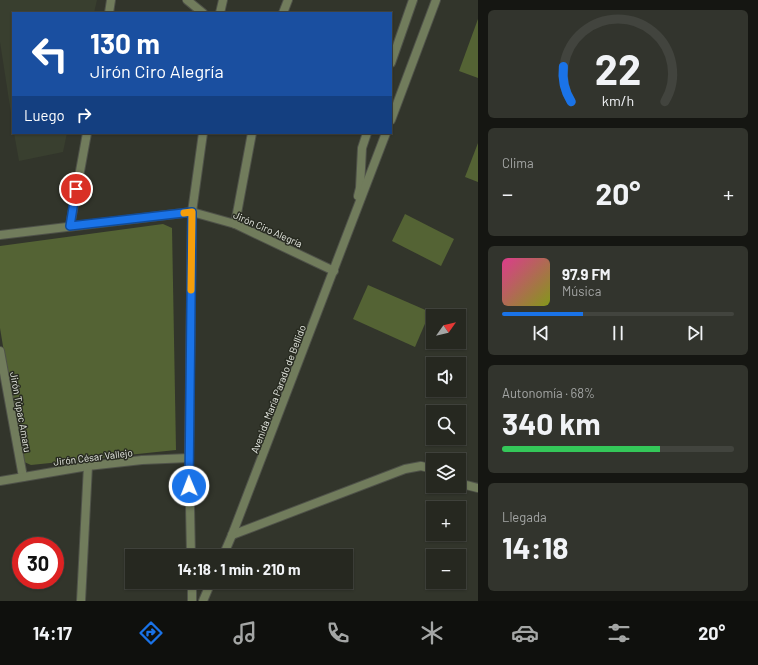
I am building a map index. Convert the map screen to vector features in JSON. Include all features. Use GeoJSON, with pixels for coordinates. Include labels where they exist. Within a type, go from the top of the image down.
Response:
{"type":"FeatureCollection","features":[{"type":"Feature","properties":{"kind":"street"},"geometry":{"type":"LineString","coordinates":[[108,12],[111,0]]}},
{"type":"Feature","properties":{"kind":"street"},"geometry":{"type":"LineString","coordinates":[[187,0],[202,12]]}},
{"type":"Feature","properties":{"kind":"street"},"geometry":{"type":"LineString","coordinates":[[220,12],[223,0]]}},
{"type":"Feature","properties":{"kind":"street"},"geometry":{"type":"LineString","coordinates":[[284,12],[288,0]]}},
{"type":"Feature","properties":{"kind":"street"},"geometry":{"type":"LineString","coordinates":[[392,60],[413,0]]}},
{"type":"Feature","properties":{"kind":"street"},"geometry":{"type":"LineString","coordinates":[[392,117],[436,0]]}},
{"type":"Feature","properties":{"kind":"street"},"geometry":{"type":"LineString","coordinates":[[70,226],[87,134]]}},
{"type":"Feature","properties":{"kind":"street"},"geometry":{"type":"LineString","coordinates":[[191,549],[189,458],[192,212],[203,134]]}},
{"type":"Feature","properties":{"kind":"street"},"geometry":{"type":"LineString","coordinates":[[235,224],[252,134]]}},
{"type":"Feature","properties":{"kind":"street","name":"Avenida María Parado de Bellido"},"geometry":{"type":"LineString","coordinates":[[350,228],[360,188],[362,148],[367,134]]}},
{"type":"Feature","properties":{"kind":"street","name":"Avenida María Parado de Bellido"},"geometry":{"type":"LineString","coordinates":[[226,549],[386,134]]}},
{"type":"Feature","properties":{"kind":"street","name":"Jirón Ciro Alegría"},"geometry":{"type":"LineString","coordinates":[[0,235],[192,212],[235,224],[334,271]]}},
{"type":"Feature","properties":{"kind":"street","name":"Jirón Túpac Amaru"},"geometry":{"type":"LineString","coordinates":[[0,351],[23,477]]}},
{"type":"Feature","properties":{"kind":"street","name":"Jirón César Vallejo"},"geometry":{"type":"LineString","coordinates":[[0,481],[88,466],[142,460],[189,458]]}},
{"type":"Feature","properties":{"kind":"street"},"geometry":{"type":"LineString","coordinates":[[81,601],[88,466]]}},
{"type":"Feature","properties":{"kind":"street"},"geometry":{"type":"LineString","coordinates":[[232,534],[404,469],[421,466],[426,467]]}},
{"type":"Feature","properties":{"kind":"street"},"geometry":{"type":"LineString","coordinates":[[466,485],[478,488]]}},
{"type":"Feature","properties":{"kind":"street"},"geometry":{"type":"LineString","coordinates":[[192,589],[192,601]]}},
{"type":"Feature","properties":{"kind":"street"},"geometry":{"type":"LineString","coordinates":[[203,601],[208,589]]}},
{"type":"Feature","properties":{"kind":"shaded area"},"geometry":{"type":"Polygon","coordinates":[[[0,0],[97,0],[94,12],[12,12],[12,120],[0,42],[0,0]]]}},
{"type":"Feature","properties":{"kind":"shaded area"},"geometry":{"type":"Polygon","coordinates":[[[14,134],[67,134],[63,152],[19,161],[14,134]]]}},
{"type":"Feature","properties":{"kind":"green space"},"geometry":{"type":"Polygon","coordinates":[[[478,19],[478,78],[459,71],[478,19]]]}},
{"type":"Feature","properties":{"kind":"green space"},"geometry":{"type":"Polygon","coordinates":[[[478,143],[478,182],[465,177],[478,143]]]}},
{"type":"Feature","properties":{"kind":"green space"},"geometry":{"type":"Polygon","coordinates":[[[405,214],[454,239],[441,266],[392,241],[405,214]]]}},
{"type":"Feature","properties":{"kind":"green space"},"geometry":{"type":"Polygon","coordinates":[[[163,224],[172,228],[176,450],[31,465],[22,461],[0,328],[0,246],[163,224]]]}},
{"type":"Feature","properties":{"kind":"green space"},"geometry":{"type":"Polygon","coordinates":[[[368,285],[426,310],[426,321],[415,347],[353,319],[368,285]]]}},
{"type":"Feature","properties":{"kind":"slow traffic"},"geometry":{"type":"LineString","coordinates":[[184,213],[192,212],[191,290]]}},
{"type":"Feature","properties":{"kind":"route"},"geometry":{"type":"LineString","coordinates":[[76,189],[70,226],[192,212],[189,486]]}}]}
